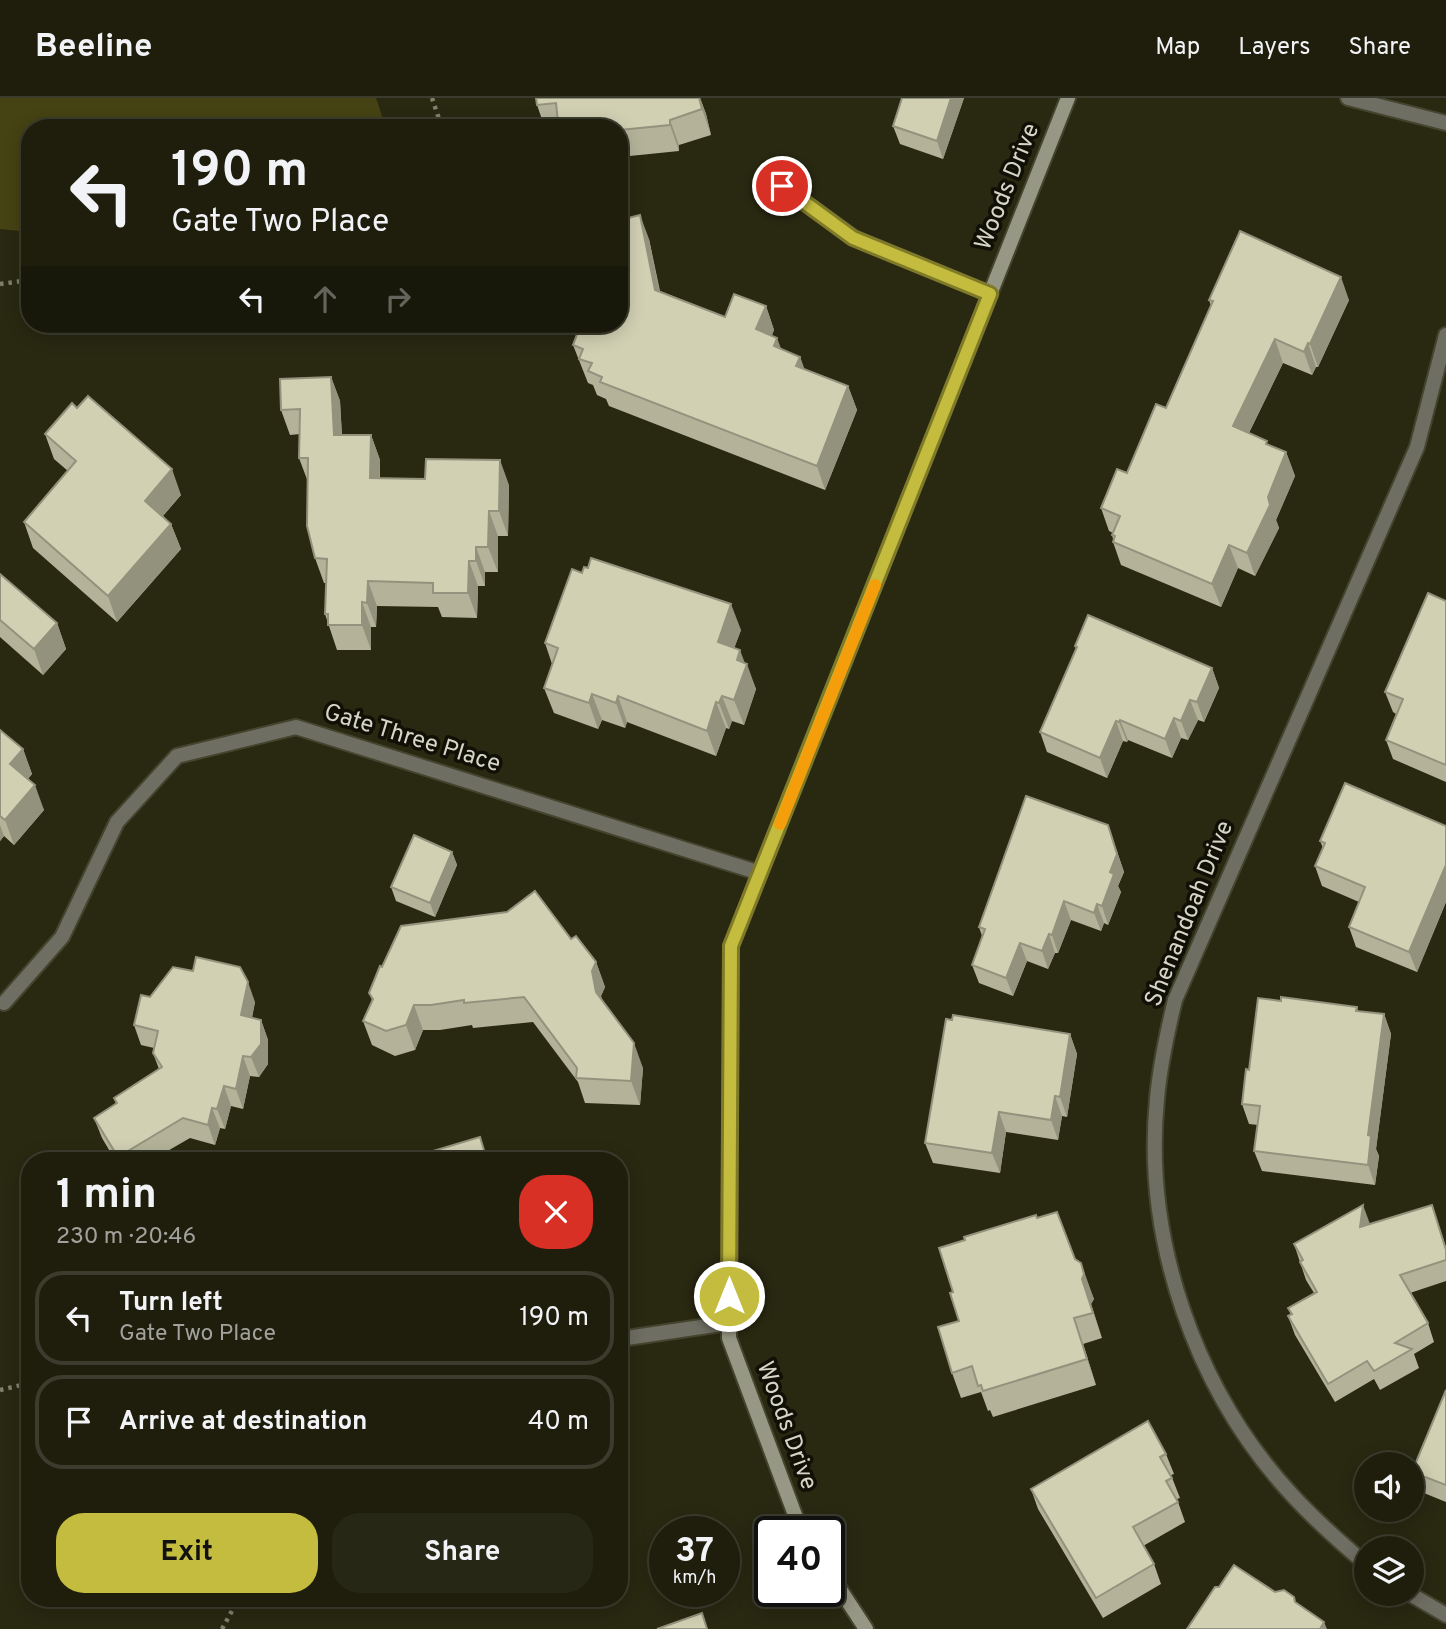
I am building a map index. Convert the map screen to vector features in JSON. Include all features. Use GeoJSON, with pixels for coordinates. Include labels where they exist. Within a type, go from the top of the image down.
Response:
{"type":"FeatureCollection","features":[{"type":"Feature","properties":{"kind":"street","name":"Woods Drive"},"geometry":{"type":"LineString","coordinates":[[795,1516],[729,1338],[731,946],[1068,98]]}},
{"type":"Feature","properties":{"kind":"street"},"geometry":{"type":"LineString","coordinates":[[1348,98],[1446,123]]}},
{"type":"Feature","properties":{"kind":"street"},"geometry":{"type":"LineString","coordinates":[[782,186],[853,238],[990,294]]}},
{"type":"Feature","properties":{"kind":"street","name":"Shenandoah Drive"},"geometry":{"type":"LineString","coordinates":[[1354,1553],[1330,1534],[1270,1469],[1227,1406],[1201,1357],[1181,1306],[1167,1256],[1156,1166],[1157,1101],[1163,1050],[1175,1000],[1418,447],[1446,335]]}},
{"type":"Feature","properties":{"kind":"street","name":"Gate Three Place"},"geometry":{"type":"LineString","coordinates":[[4,1003],[62,937],[117,822],[177,756],[296,727],[760,873]]}},
{"type":"Feature","properties":{"kind":"street"},"geometry":{"type":"LineString","coordinates":[[628,1338],[729,1323]]}},
{"type":"Feature","properties":{"kind":"street"},"geometry":{"type":"LineString","coordinates":[[845,1597],[866,1629]]}},
{"type":"Feature","properties":{"kind":"street"},"geometry":{"type":"LineString","coordinates":[[1424,1602],[1446,1615]]}},
{"type":"Feature","properties":{"kind":"path"},"geometry":{"type":"LineString","coordinates":[[432,98],[439,119]]}},
{"type":"Feature","properties":{"kind":"path"},"geometry":{"type":"LineString","coordinates":[[0,284],[21,281]]}},
{"type":"Feature","properties":{"kind":"path"},"geometry":{"type":"LineString","coordinates":[[0,1391],[21,1385]]}},
{"type":"Feature","properties":{"kind":"path"},"geometry":{"type":"LineString","coordinates":[[222,1629],[234,1607]]}},
{"type":"Feature","properties":{"kind":"shaded area"},"geometry":{"type":"Polygon","coordinates":[[[0,98],[376,98],[383,119],[21,119],[21,231],[0,229],[0,98]]]}},
{"type":"Feature","properties":{"kind":"building"},"geometry":{"type":"Polygon","coordinates":[[[536,98],[699,98],[702,109],[670,120],[670,125],[628,129],[628,119],[558,119],[556,103],[537,105],[536,98]]]}},
{"type":"Feature","properties":{"kind":"building"},"geometry":{"type":"Polygon","coordinates":[[[902,98],[951,98],[937,141],[893,126],[902,98]]]}},
{"type":"Feature","properties":{"kind":"building"},"geometry":{"type":"Polygon","coordinates":[[[640,215],[655,290],[725,317],[734,294],[766,306],[756,329],[777,338],[774,346],[800,357],[796,366],[848,386],[817,466],[600,382],[602,377],[588,371],[592,363],[579,359],[583,349],[573,345],[578,333],[628,333],[628,218],[640,215]]]}},
{"type":"Feature","properties":{"kind":"building"},"geometry":{"type":"Polygon","coordinates":[[[1240,231],[1341,277],[1304,352],[1275,339],[1233,426],[1286,452],[1268,497],[1270,505],[1247,553],[1229,545],[1212,584],[1113,542],[1115,536],[1112,535],[1120,516],[1101,508],[1117,469],[1127,473],[1156,404],[1166,408],[1240,231]]]}},
{"type":"Feature","properties":{"kind":"building"},"geometry":{"type":"Polygon","coordinates":[[[331,377],[334,435],[371,435],[370,478],[425,479],[426,459],[500,460],[499,511],[489,511],[488,547],[476,547],[476,561],[469,561],[468,593],[433,593],[433,583],[368,581],[367,603],[362,602],[362,625],[328,625],[328,614],[325,614],[327,559],[315,558],[307,526],[308,458],[299,458],[300,409],[281,410],[280,379],[331,377]]]}},
{"type":"Feature","properties":{"kind":"building"},"geometry":{"type":"Polygon","coordinates":[[[88,396],[172,469],[145,501],[171,524],[108,596],[24,522],[76,461],[45,434],[72,403],[77,408],[88,396]]]}},
{"type":"Feature","properties":{"kind":"building"},"geometry":{"type":"Polygon","coordinates":[[[591,558],[731,604],[718,642],[740,650],[737,660],[747,664],[734,700],[722,696],[719,703],[716,702],[707,731],[618,696],[616,703],[592,694],[589,703],[544,688],[558,648],[545,643],[572,569],[582,573],[584,567],[588,568],[591,558]]]}},
{"type":"Feature","properties":{"kind":"building"},"geometry":{"type":"Polygon","coordinates":[[[0,574],[57,623],[34,649],[0,620],[0,574]]]}},
{"type":"Feature","properties":{"kind":"building"},"geometry":{"type":"Polygon","coordinates":[[[1428,593],[1446,601],[1446,765],[1386,740],[1403,699],[1385,692],[1428,593]]]}},
{"type":"Feature","properties":{"kind":"building"},"geometry":{"type":"Polygon","coordinates":[[[1088,615],[1212,668],[1197,702],[1190,700],[1181,721],[1174,718],[1165,739],[1120,720],[1116,721],[1100,758],[1040,732],[1088,615]]]}},
{"type":"Feature","properties":{"kind":"building"},"geometry":{"type":"Polygon","coordinates":[[[0,730],[23,749],[10,764],[35,785],[5,820],[0,816],[0,730]]]}},
{"type":"Feature","properties":{"kind":"building"},"geometry":{"type":"Polygon","coordinates":[[[1345,783],[1446,826],[1446,865],[1409,952],[1349,927],[1365,887],[1315,866],[1325,843],[1320,841],[1345,783]]]}},
{"type":"Feature","properties":{"kind":"building"},"geometry":{"type":"Polygon","coordinates":[[[1026,796],[1108,825],[1117,854],[1110,872],[1114,874],[1102,906],[1097,904],[1094,913],[1064,901],[1052,935],[1049,934],[1042,951],[1020,943],[1006,978],[972,965],[985,929],[979,927],[1026,796]]]}},
{"type":"Feature","properties":{"kind":"building"},"geometry":{"type":"Polygon","coordinates":[[[414,835],[452,852],[430,903],[391,887],[414,835]]]}},
{"type":"Feature","properties":{"kind":"building"},"geometry":{"type":"Polygon","coordinates":[[[535,891],[571,939],[576,936],[596,962],[592,971],[596,992],[634,1043],[631,1081],[576,1078],[577,1068],[524,997],[414,1005],[406,1025],[386,1031],[363,1021],[373,999],[369,993],[401,926],[507,912],[535,891]]]}},
{"type":"Feature","properties":{"kind":"building"},"geometry":{"type":"Polygon","coordinates":[[[196,957],[240,967],[248,982],[241,1015],[261,1020],[261,1044],[251,1057],[243,1056],[236,1089],[224,1086],[217,1109],[212,1108],[208,1125],[183,1118],[126,1152],[115,1152],[94,1118],[117,1103],[114,1098],[162,1067],[153,1053],[158,1031],[134,1025],[141,995],[150,997],[173,967],[193,971],[196,957]]]}},
{"type":"Feature","properties":{"kind":"building"},"geometry":{"type":"Polygon","coordinates":[[[1281,997],[1357,1007],[1356,1011],[1384,1014],[1368,1135],[1371,1136],[1368,1165],[1254,1151],[1260,1106],[1242,1104],[1258,998],[1281,1001],[1281,997]]]}},
{"type":"Feature","properties":{"kind":"building"},"geometry":{"type":"Polygon","coordinates":[[[953,1015],[1070,1034],[1060,1097],[1055,1096],[1051,1120],[999,1112],[992,1153],[925,1143],[946,1019],[952,1020],[953,1015]]]}},
{"type":"Feature","properties":{"kind":"building"},"geometry":{"type":"Polygon","coordinates":[[[480,1137],[485,1152],[430,1152],[480,1137]]]}},
{"type":"Feature","properties":{"kind":"building"},"geometry":{"type":"Polygon","coordinates":[[[1363,1205],[1360,1227],[1432,1205],[1446,1250],[1446,1260],[1400,1275],[1428,1323],[1395,1343],[1412,1349],[1374,1371],[1367,1361],[1328,1384],[1288,1316],[1292,1314],[1288,1308],[1317,1292],[1300,1262],[1303,1260],[1294,1244],[1363,1205]]]}},
{"type":"Feature","properties":{"kind":"building"},"geometry":{"type":"Polygon","coordinates":[[[1057,1212],[1075,1259],[1081,1263],[1084,1274],[1082,1279],[1093,1313],[1074,1318],[1087,1359],[983,1391],[981,1385],[978,1386],[972,1366],[952,1373],[938,1327],[959,1321],[939,1248],[965,1240],[964,1237],[1036,1215],[1037,1218],[1057,1212]]]}},
{"type":"Feature","properties":{"kind":"building"},"geometry":{"type":"Polygon","coordinates":[[[1446,1390],[1446,1485],[1424,1477],[1424,1452],[1420,1452],[1446,1390]]]}},
{"type":"Feature","properties":{"kind":"building"},"geometry":{"type":"Polygon","coordinates":[[[1148,1421],[1166,1454],[1160,1457],[1172,1478],[1166,1481],[1178,1502],[1133,1527],[1154,1564],[1096,1598],[1031,1489],[1148,1421]]]}},
{"type":"Feature","properties":{"kind":"building"},"geometry":{"type":"Polygon","coordinates":[[[1234,1565],[1275,1592],[1284,1590],[1294,1597],[1295,1602],[1324,1622],[1320,1629],[1187,1629],[1215,1587],[1219,1587],[1234,1565]]]}},
{"type":"Feature","properties":{"kind":"building"},"geometry":{"type":"Polygon","coordinates":[[[702,1613],[707,1629],[657,1629],[702,1613]]]}},
{"type":"Feature","properties":{"kind":"slow traffic"},"geometry":{"type":"LineString","coordinates":[[780,824],[875,585]]}},
{"type":"Feature","properties":{"kind":"route"},"geometry":{"type":"LineString","coordinates":[[729,1296],[731,946],[990,294],[853,238],[782,186]]}}]}
